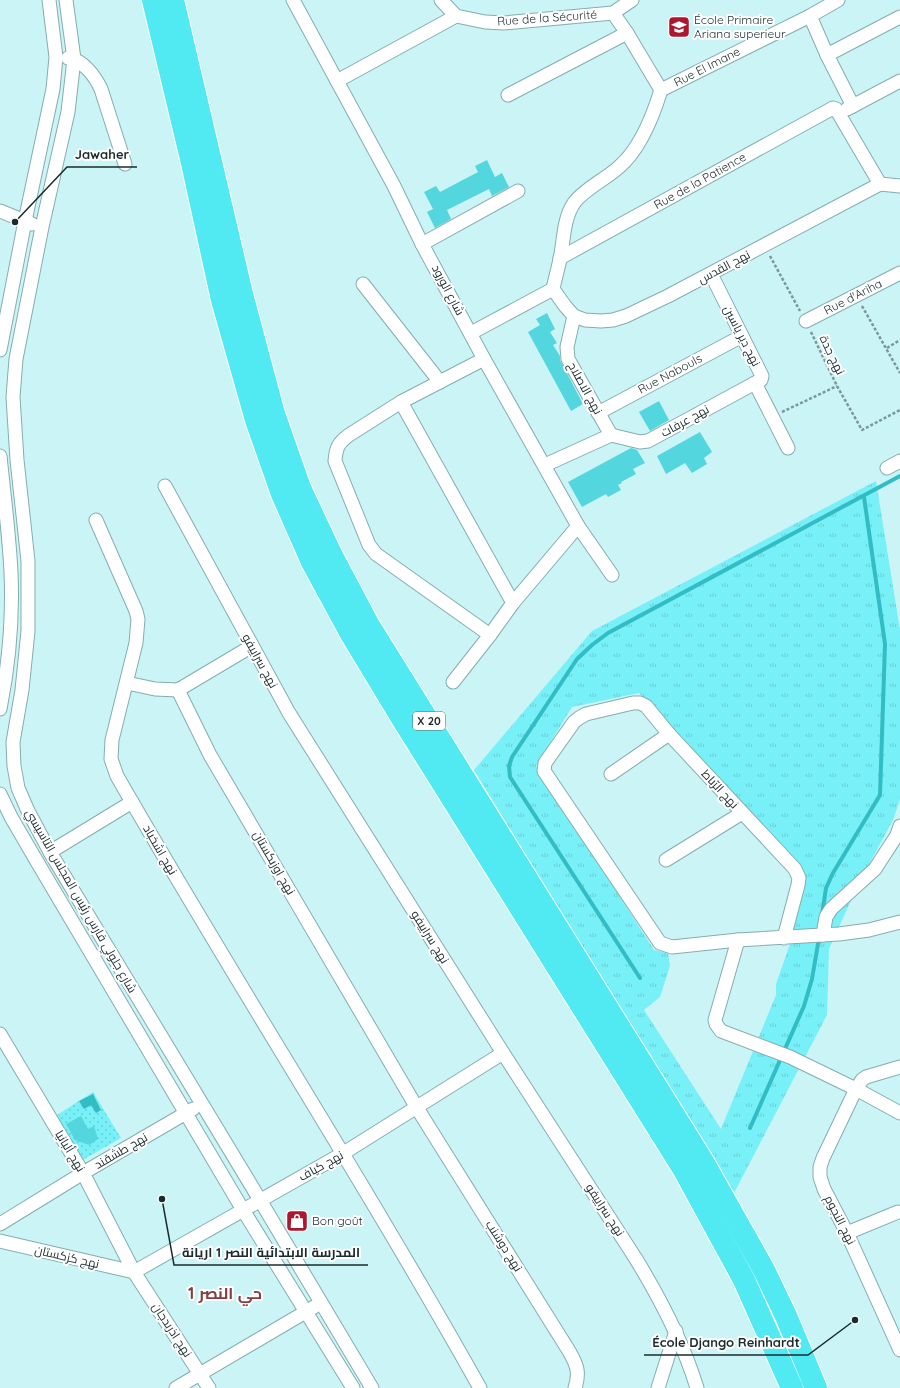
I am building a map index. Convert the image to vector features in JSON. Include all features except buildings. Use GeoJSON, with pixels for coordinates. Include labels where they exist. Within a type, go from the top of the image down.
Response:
{"type":"FeatureCollection","features":[{"type":"Feature","properties":{"kind":"highway","name":"X 20"},"geometry":{"type":"LineString","coordinates":[[153,0],[229,323],[256,420],[279,486],[312,562],[351,634],[399,713],[684,1170],[744,1280],[792,1388]]}},
{"type":"Feature","properties":{"kind":"highway","name":"X 20"},"geometry":{"type":"LineString","coordinates":[[173,0],[242,294],[274,414],[303,494],[331,554],[368,624],[702,1160],[764,1270],[786,1316],[816,1388]]}},
{"type":"Feature","properties":{"kind":"street"},"geometry":{"type":"LineString","coordinates":[[0,350],[53,89],[56,57],[49,0]]}},
{"type":"Feature","properties":{"kind":"street","name":"شارع جلولي فارس رئيس المجلس التاسيسي"},"geometry":{"type":"LineString","coordinates":[[66,0],[74,59],[68,112],[42,227],[16,359],[13,397],[17,460],[28,561],[28,631],[26,661],[13,742],[14,766],[18,788],[28,811],[50,852],[372,1388]]}},
{"type":"Feature","properties":{"kind":"street","name":"شارع الورود"},"geometry":{"type":"LineString","coordinates":[[293,0],[394,186],[422,244],[484,359],[578,526],[612,575]]}},
{"type":"Feature","properties":{"kind":"street"},"geometry":{"type":"LineString","coordinates":[[336,81],[456,16],[441,0]]}},
{"type":"Feature","properties":{"kind":"street","name":"Rue de la Sécurité"},"geometry":{"type":"LineString","coordinates":[[456,16],[485,22],[504,23],[613,13],[632,0]]}},
{"type":"Feature","properties":{"kind":"street","name":"Rue El Imane"},"geometry":{"type":"LineString","coordinates":[[661,90],[810,16],[838,0]]}},
{"type":"Feature","properties":{"kind":"street"},"geometry":{"type":"LineString","coordinates":[[574,316],[553,289],[569,212],[574,203],[582,195],[619,167],[628,158],[650,121],[661,90],[627,33],[613,13]]}},
{"type":"Feature","properties":{"kind":"street"},"geometry":{"type":"LineString","coordinates":[[810,16],[827,55],[854,106]]}},
{"type":"Feature","properties":{"kind":"street"},"geometry":{"type":"LineString","coordinates":[[827,55],[900,17]]}},
{"type":"Feature","properties":{"kind":"street"},"geometry":{"type":"LineString","coordinates":[[508,95],[627,33]]}},
{"type":"Feature","properties":{"kind":"street"},"geometry":{"type":"LineString","coordinates":[[56,57],[74,59],[96,79],[101,88],[125,164]]}},
{"type":"Feature","properties":{"kind":"street","name":"Rue de la Patience"},"geometry":{"type":"LineString","coordinates":[[560,258],[831,109],[835,108],[838,113],[900,81]]}},
{"type":"Feature","properties":{"kind":"street"},"geometry":{"type":"LineString","coordinates":[[838,113],[880,184],[900,187]]}},
{"type":"Feature","properties":{"kind":"street","name":"نهج القدس"},"geometry":{"type":"LineString","coordinates":[[574,316],[585,320],[613,320],[626,316],[711,274],[880,184]]}},
{"type":"Feature","properties":{"kind":"street"},"geometry":{"type":"LineString","coordinates":[[422,244],[518,192]]}},
{"type":"Feature","properties":{"kind":"street"},"geometry":{"type":"LineString","coordinates":[[0,211],[42,227]]}},
{"type":"Feature","properties":{"kind":"street","name":"Rue d'Ariha"},"geometry":{"type":"LineString","coordinates":[[806,321],[900,273]]}},
{"type":"Feature","properties":{"kind":"street","name":"نهج دير ياسين"},"geometry":{"type":"LineString","coordinates":[[711,274],[762,376],[761,380],[755,383],[788,448]]}},
{"type":"Feature","properties":{"kind":"street"},"geometry":{"type":"LineString","coordinates":[[364,284],[440,382]]}},
{"type":"Feature","properties":{"kind":"street"},"geometry":{"type":"LineString","coordinates":[[471,333],[553,289]]}},
{"type":"Feature","properties":{"kind":"street","name":"نهج الاصلاح"},"geometry":{"type":"LineString","coordinates":[[574,316],[567,347],[568,359],[611,435]]}},
{"type":"Feature","properties":{"kind":"street","name":"Rue Nabouls"},"geometry":{"type":"LineString","coordinates":[[598,413],[742,336]]}},
{"type":"Feature","properties":{"kind":"street"},"geometry":{"type":"LineString","coordinates":[[484,359],[401,402],[340,441],[336,451],[335,461],[369,545],[376,554],[490,635]]}},
{"type":"Feature","properties":{"kind":"street","name":"نهج عرفات"},"geometry":{"type":"LineString","coordinates":[[611,435],[640,442],[648,441],[755,383]]}},
{"type":"Feature","properties":{"kind":"street"},"geometry":{"type":"LineString","coordinates":[[401,402],[513,603]]}},
{"type":"Feature","properties":{"kind":"street"},"geometry":{"type":"LineString","coordinates":[[545,465],[611,435]]}},
{"type":"Feature","properties":{"kind":"street"},"geometry":{"type":"LineString","coordinates":[[887,468],[900,461]]}},
{"type":"Feature","properties":{"kind":"street"},"geometry":{"type":"LineString","coordinates":[[0,464],[5,575],[10,633],[0,709]]}},
{"type":"Feature","properties":{"kind":"street","name":"نهج سراييفو"},"geometry":{"type":"LineString","coordinates":[[165,486],[289,713],[503,1054],[653,1287],[676,1331],[697,1388]]}},
{"type":"Feature","properties":{"kind":"street","name":"نهج اشخباد"},"geometry":{"type":"LineString","coordinates":[[96,520],[136,611],[138,619],[136,643],[112,740],[111,758],[117,776],[235,977],[342,1154]]}},
{"type":"Feature","properties":{"kind":"street"},"geometry":{"type":"LineString","coordinates":[[453,682],[513,603],[578,526]]}},
{"type":"Feature","properties":{"kind":"street"},"geometry":{"type":"LineString","coordinates":[[126,683],[155,689],[178,690],[252,646]]}},
{"type":"Feature","properties":{"kind":"street","name":"نهج اوزبكستان"},"geometry":{"type":"LineString","coordinates":[[178,690],[210,755],[417,1108]]}},
{"type":"Feature","properties":{"kind":"street","name":"نهج الرّباط"},"geometry":{"type":"LineString","coordinates":[[738,940],[672,947],[660,943],[544,771],[545,763],[574,722],[586,714],[633,703],[640,703],[646,706],[669,734],[795,869],[799,878],[798,885],[784,938]]}},
{"type":"Feature","properties":{"kind":"street"},"geometry":{"type":"LineString","coordinates":[[611,774],[669,734]]}},
{"type":"Feature","properties":{"kind":"street"},"geometry":{"type":"LineString","coordinates":[[0,793],[18,788]]}},
{"type":"Feature","properties":{"kind":"street","name":"شارع جلولي فارس رئيس المجلس التاسيسي"},"geometry":{"type":"LineString","coordinates":[[0,793],[11,817],[36,860],[243,1210],[353,1388]]}},
{"type":"Feature","properties":{"kind":"street"},"geometry":{"type":"LineString","coordinates":[[50,852],[132,802]]}},
{"type":"Feature","properties":{"kind":"street"},"geometry":{"type":"LineString","coordinates":[[666,860],[742,813]]}},
{"type":"Feature","properties":{"kind":"street"},"geometry":{"type":"LineString","coordinates":[[823,935],[826,917],[831,909],[875,869],[899,832]]}},
{"type":"Feature","properties":{"kind":"street"},"geometry":{"type":"LineString","coordinates":[[900,922],[856,932],[738,940],[715,1020],[721,1031],[790,1057],[856,1089],[900,1113]]}},
{"type":"Feature","properties":{"kind":"street","name":"نهج ألبانيا"},"geometry":{"type":"LineString","coordinates":[[0,1034],[83,1173],[134,1272]]}},
{"type":"Feature","properties":{"kind":"street","name":"نهج كياف"},"geometry":{"type":"LineString","coordinates":[[134,1272],[342,1154],[503,1054]]}},
{"type":"Feature","properties":{"kind":"street"},"geometry":{"type":"LineString","coordinates":[[856,1089],[866,1077],[900,1067]]}},
{"type":"Feature","properties":{"kind":"street","name":"نهج النجوم"},"geometry":{"type":"LineString","coordinates":[[856,1089],[823,1158],[820,1167],[820,1178],[847,1233],[900,1350]]}},
{"type":"Feature","properties":{"kind":"street","name":"نهج طشقند"},"geometry":{"type":"LineString","coordinates":[[0,1224],[83,1173],[201,1104]]}},
{"type":"Feature","properties":{"kind":"street","name":"نهج دوشنب"},"geometry":{"type":"LineString","coordinates":[[417,1108],[575,1361],[578,1375],[575,1388]]}},
{"type":"Feature","properties":{"kind":"street"},"geometry":{"type":"LineString","coordinates":[[342,1154],[425,1290],[480,1388]]}},
{"type":"Feature","properties":{"kind":"street"},"geometry":{"type":"LineString","coordinates":[[847,1233],[898,1212]]}},
{"type":"Feature","properties":{"kind":"street","name":"نهج كزكستان"},"geometry":{"type":"LineString","coordinates":[[0,1242],[134,1272]]}},
{"type":"Feature","properties":{"kind":"street","name":"نهج اذربدجان"},"geometry":{"type":"LineString","coordinates":[[134,1272],[210,1388]]}},
{"type":"Feature","properties":{"kind":"street"},"geometry":{"type":"LineString","coordinates":[[176,1388],[306,1311],[322,1304]]}},
{"type":"Feature","properties":{"kind":"street"},"geometry":{"type":"LineString","coordinates":[[658,1388],[676,1331]]}},
{"type":"Feature","properties":{"kind":"path","name":"نهج جدة"},"geometry":{"type":"LineString","coordinates":[[764,246],[806,321],[837,386],[862,430],[900,410]]}},
{"type":"Feature","properties":{"kind":"path"},"geometry":{"type":"LineString","coordinates":[[856,296],[900,373]]}},
{"type":"Feature","properties":{"kind":"path"},"geometry":{"type":"LineString","coordinates":[[887,348],[900,340]]}},
{"type":"Feature","properties":{"kind":"path"},"geometry":{"type":"LineString","coordinates":[[772,417],[837,386]]}},
{"type":"Feature","properties":{"kind":"green space"},"geometry":{"type":"Polygon","coordinates":[[[876,481],[900,630],[900,799],[893,820],[858,885],[829,949],[827,1015],[733,1195],[474,770],[592,631],[876,481]],[[639,693],[572,707],[536,766],[654,950],[668,953],[670,966],[660,997],[644,1010],[721,1129],[776,995],[776,984],[791,941],[806,875],[639,693]]]}},
{"type":"Feature","properties":{"kind":"green space"},"geometry":{"type":"Polygon","coordinates":[[[93,1092],[121,1138],[81,1161],[54,1117],[93,1092]]]}},
{"type":"Feature","properties":{"kind":"shaded area"},"geometry":{"type":"Polygon","coordinates":[[[93,1094],[101,1110],[96,1113],[91,1105],[84,1109],[79,1101],[93,1094]]]}},
{"type":"Feature","properties":{"kind":"waterway"},"geometry":{"type":"LineString","coordinates":[[640,978],[510,777],[509,766],[512,757],[577,659],[608,633],[900,476]]}},
{"type":"Feature","properties":{"kind":"waterway"},"geometry":{"type":"LineString","coordinates":[[822,915],[826,888],[833,873],[880,795],[885,644],[864,497]]}},
{"type":"Feature","properties":{"kind":"waterway"},"geometry":{"type":"LineString","coordinates":[[750,1128],[804,1006],[812,979],[819,938]]}},
{"type":"Feature","properties":{"kind":"place","name":"École Primaire Ariana superieur"},"geometry":{"type":"Point","coordinates":[679,27]}},
{"type":"Feature","properties":{"kind":"place","name":"Jawaher"},"geometry":{"type":"Point","coordinates":[15,222]}},
{"type":"Feature","properties":{"kind":"place","name":"المدرسة الابتدائية النصر 1 اريانة"},"geometry":{"type":"Point","coordinates":[162,1199]}},
{"type":"Feature","properties":{"kind":"place","name":"Bon goût"},"geometry":{"type":"Point","coordinates":[297,1221]}},
{"type":"Feature","properties":{"kind":"place","name":"École Django Reinhardt"},"geometry":{"type":"Point","coordinates":[855,1320]}},
{"type":"Feature","properties":{"kind":"district","name":"حي النصر 1"},"geometry":{"type":"Point","coordinates":[225,1293]}}]}
